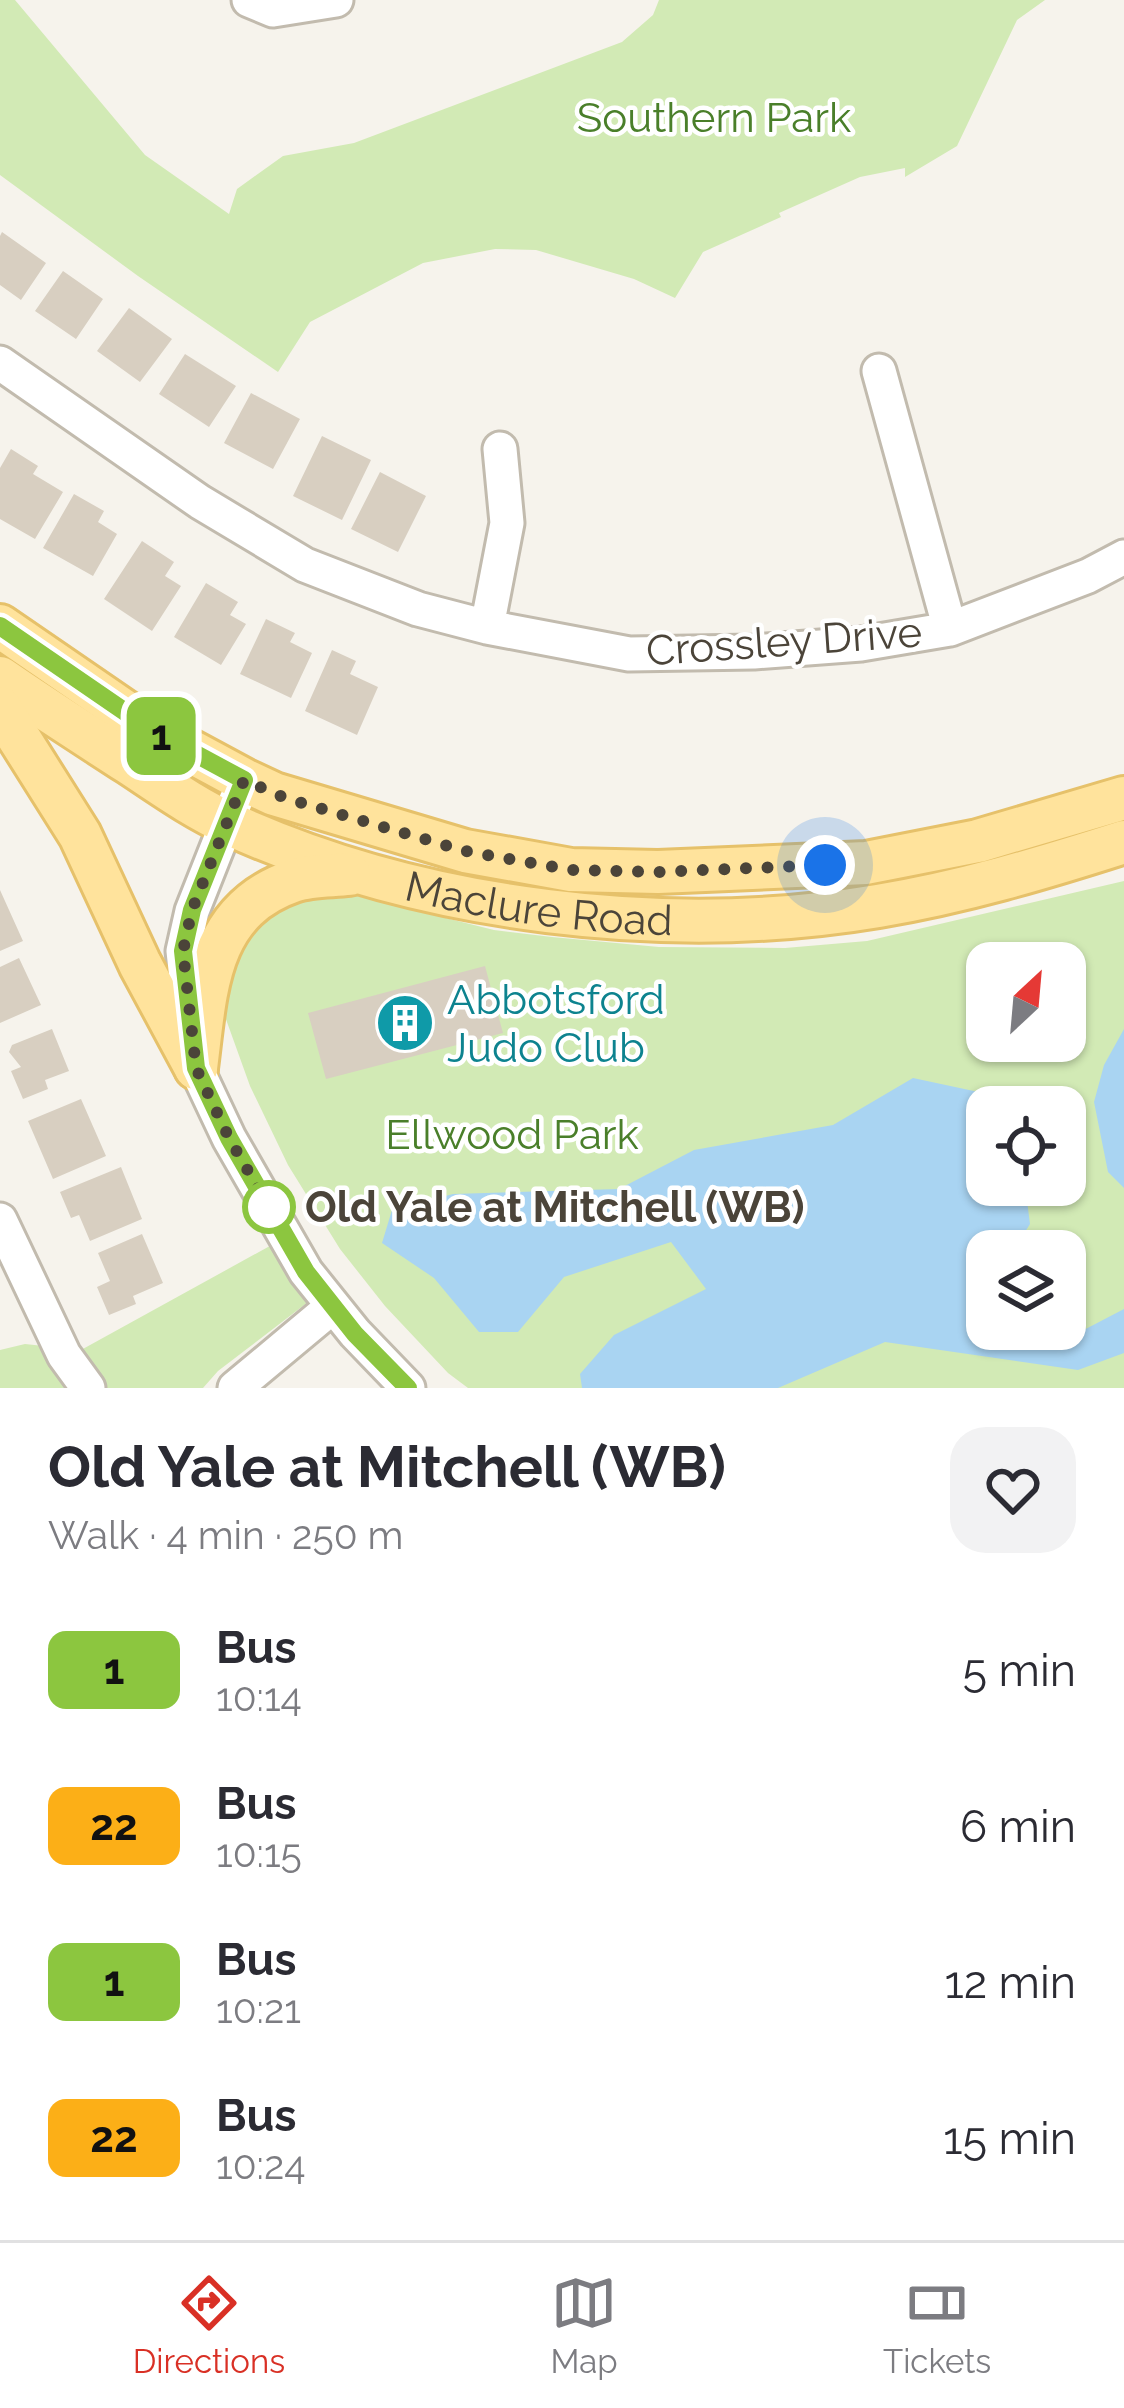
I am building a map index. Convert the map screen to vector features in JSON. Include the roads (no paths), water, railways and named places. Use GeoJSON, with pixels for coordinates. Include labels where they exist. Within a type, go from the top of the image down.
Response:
{"type":"FeatureCollection","features":[{"type":"Feature","properties":{"kind":"main road","name":"Maclure Road"},"geometry":{"type":"LineString","coordinates":[[0,626],[153,731],[285,798],[465,851],[571,870],[658,872],[866,863],[978,841],[1124,798]]}},
{"type":"Feature","properties":{"kind":"main road","name":"Maclure Road"},"geometry":{"type":"LineString","coordinates":[[0,678],[227,823],[356,873],[494,904],[663,920],[769,919],[878,906],[989,883],[1124,842]]}},
{"type":"Feature","properties":{"kind":"main road"},"geometry":{"type":"LineString","coordinates":[[0,708],[80,835],[140,964],[196,1068]]}},
{"type":"Feature","properties":{"kind":"main road"},"geometry":{"type":"LineString","coordinates":[[196,1068],[211,962],[223,935],[244,909],[293,881],[356,873]]}},
{"type":"Feature","properties":{"kind":"street"},"geometry":{"type":"LineString","coordinates":[[249,0],[273,10],[336,0]]}},
{"type":"Feature","properties":{"kind":"street","name":"Crossley Drive"},"geometry":{"type":"LineString","coordinates":[[0,363],[200,502],[305,565],[418,609],[629,654],[861,644],[950,629],[1088,576],[1124,556]]}},
{"type":"Feature","properties":{"kind":"street"},"geometry":{"type":"LineString","coordinates":[[879,371],[950,629]]}},
{"type":"Feature","properties":{"kind":"street"},"geometry":{"type":"LineString","coordinates":[[487,627],[507,523],[500,448]]}},
{"type":"Feature","properties":{"kind":"street"},"geometry":{"type":"LineString","coordinates":[[244,780],[192,910],[183,951],[196,1068],[240,1158],[306,1272],[408,1388]]}},
{"type":"Feature","properties":{"kind":"street"},"geometry":{"type":"LineString","coordinates":[[0,1220],[64,1355],[88,1388]]}},
{"type":"Feature","properties":{"kind":"street"},"geometry":{"type":"LineString","coordinates":[[236,1388],[332,1307]]}},
{"type":"Feature","properties":{"kind":"water"},"geometry":{"type":"Polygon","coordinates":[[[1124,1029],[1124,1188],[1108,1172],[1094,1102],[1104,1065],[1124,1029]]]}},
{"type":"Feature","properties":{"kind":"water"},"geometry":{"type":"Polygon","coordinates":[[[913,1078],[966,1089],[966,1206],[1028,1206],[1030,1224],[1026,1230],[966,1230],[966,1350],[1086,1350],[1086,1329],[1124,1309],[1124,1353],[1078,1370],[885,1342],[778,1388],[582,1388],[580,1374],[614,1335],[706,1289],[671,1242],[564,1277],[518,1332],[479,1332],[434,1278],[382,1243],[392,1210],[453,1194],[619,1189],[694,1150],[833,1125],[913,1078]]]}},
{"type":"Feature","properties":{"kind":"place","name":"Abbotsford Judo Club"},"geometry":{"type":"Point","coordinates":[405,1023]}},
{"type":"Feature","properties":{"kind":"place","name":"Old Yale at Mitchell (WB)"},"geometry":{"type":"Point","coordinates":[269,1207]}},
{"type":"Feature","properties":{"kind":"park label","name":"Southern Park"},"geometry":{"type":"Point","coordinates":[714,117]}},
{"type":"Feature","properties":{"kind":"park label","name":"Ellwood Park"},"geometry":{"type":"Point","coordinates":[512,1134]}}]}
